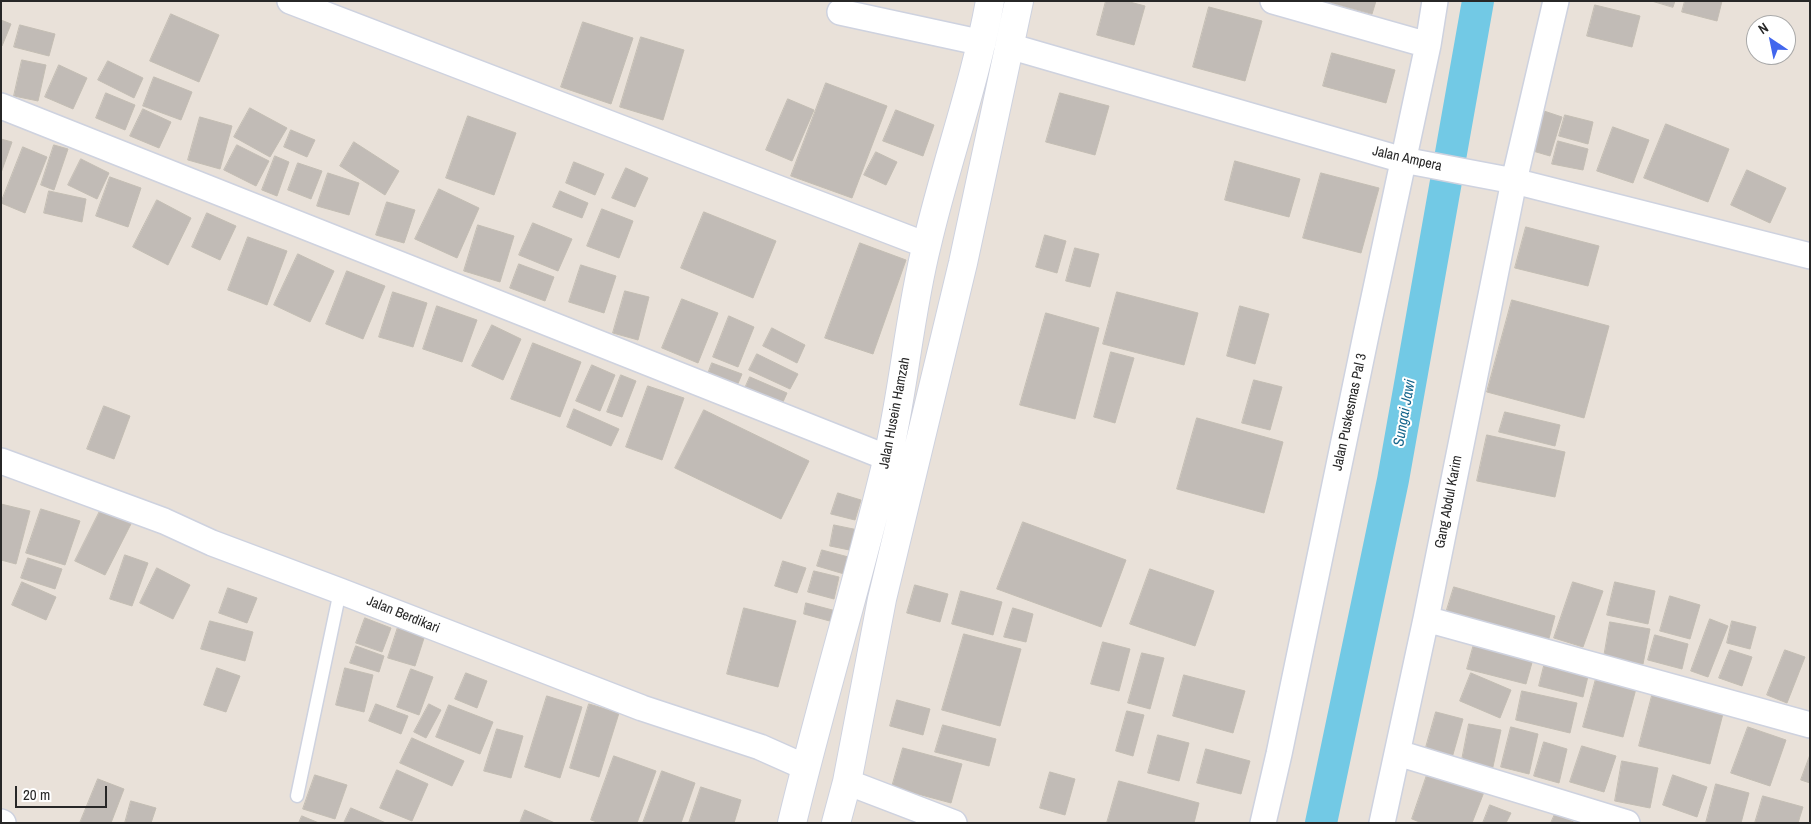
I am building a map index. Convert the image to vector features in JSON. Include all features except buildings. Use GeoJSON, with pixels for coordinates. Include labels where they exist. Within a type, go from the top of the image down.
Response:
{"type":"FeatureCollection","features":[{"type":"Feature","properties":{"kind":"street"},"geometry":{"type":"LineString","coordinates":[[290,1],[926,245]]}},
{"type":"Feature","properties":{"kind":"street","name":"Jalan Husein Hamzah"},"geometry":{"type":"LineString","coordinates":[[792,823],[805,767],[854,591],[888,458],[926,245],[983,43],[990,1]]}},
{"type":"Feature","properties":{"kind":"street","name":"Jalan Husein Hamzah"},"geometry":{"type":"LineString","coordinates":[[836,823],[847,782],[882,599],[963,262],[1019,1]]}},
{"type":"Feature","properties":{"kind":"street"},"geometry":{"type":"LineString","coordinates":[[1273,1],[1428,45]]}},
{"type":"Feature","properties":{"kind":"street","name":"Jalan Puskesmas Pal 3"},"geometry":{"type":"LineString","coordinates":[[1263,823],[1428,45],[1435,1]]}},
{"type":"Feature","properties":{"kind":"street","name":"Gang Abdul Karim"},"geometry":{"type":"LineString","coordinates":[[1382,823],[1426,619],[1502,179],[1556,1]]}},
{"type":"Feature","properties":{"kind":"street"},"geometry":{"type":"LineString","coordinates":[[840,12],[983,43]]}},
{"type":"Feature","properties":{"kind":"street","name":"Jalan Ampera"},"geometry":{"type":"LineString","coordinates":[[1009,46],[1403,160],[1502,179],[1810,256]]}},
{"type":"Feature","properties":{"kind":"street"},"geometry":{"type":"LineString","coordinates":[[1,106],[888,458]]}},
{"type":"Feature","properties":{"kind":"street","name":"Jalan Berdikari"},"geometry":{"type":"LineString","coordinates":[[1,461],[164,521],[212,543],[642,708],[760,748],[805,767]]}},
{"type":"Feature","properties":{"kind":"street"},"geometry":{"type":"LineString","coordinates":[[854,591],[882,599]]}},
{"type":"Feature","properties":{"kind":"street"},"geometry":{"type":"LineString","coordinates":[[1426,619],[1810,725]]}},
{"type":"Feature","properties":{"kind":"street"},"geometry":{"type":"LineString","coordinates":[[1398,754],[1627,823]]}},
{"type":"Feature","properties":{"kind":"street"},"geometry":{"type":"LineString","coordinates":[[847,782],[954,823]]}},
{"type":"Feature","properties":{"kind":"lane"},"geometry":{"type":"LineString","coordinates":[[297,796],[340,591]]}},
{"type":"Feature","properties":{"kind":"waterway","name":"Sungai Jawi"},"geometry":{"type":"LineString","coordinates":[[1321,823],[1393,480],[1478,1]]}}]}
